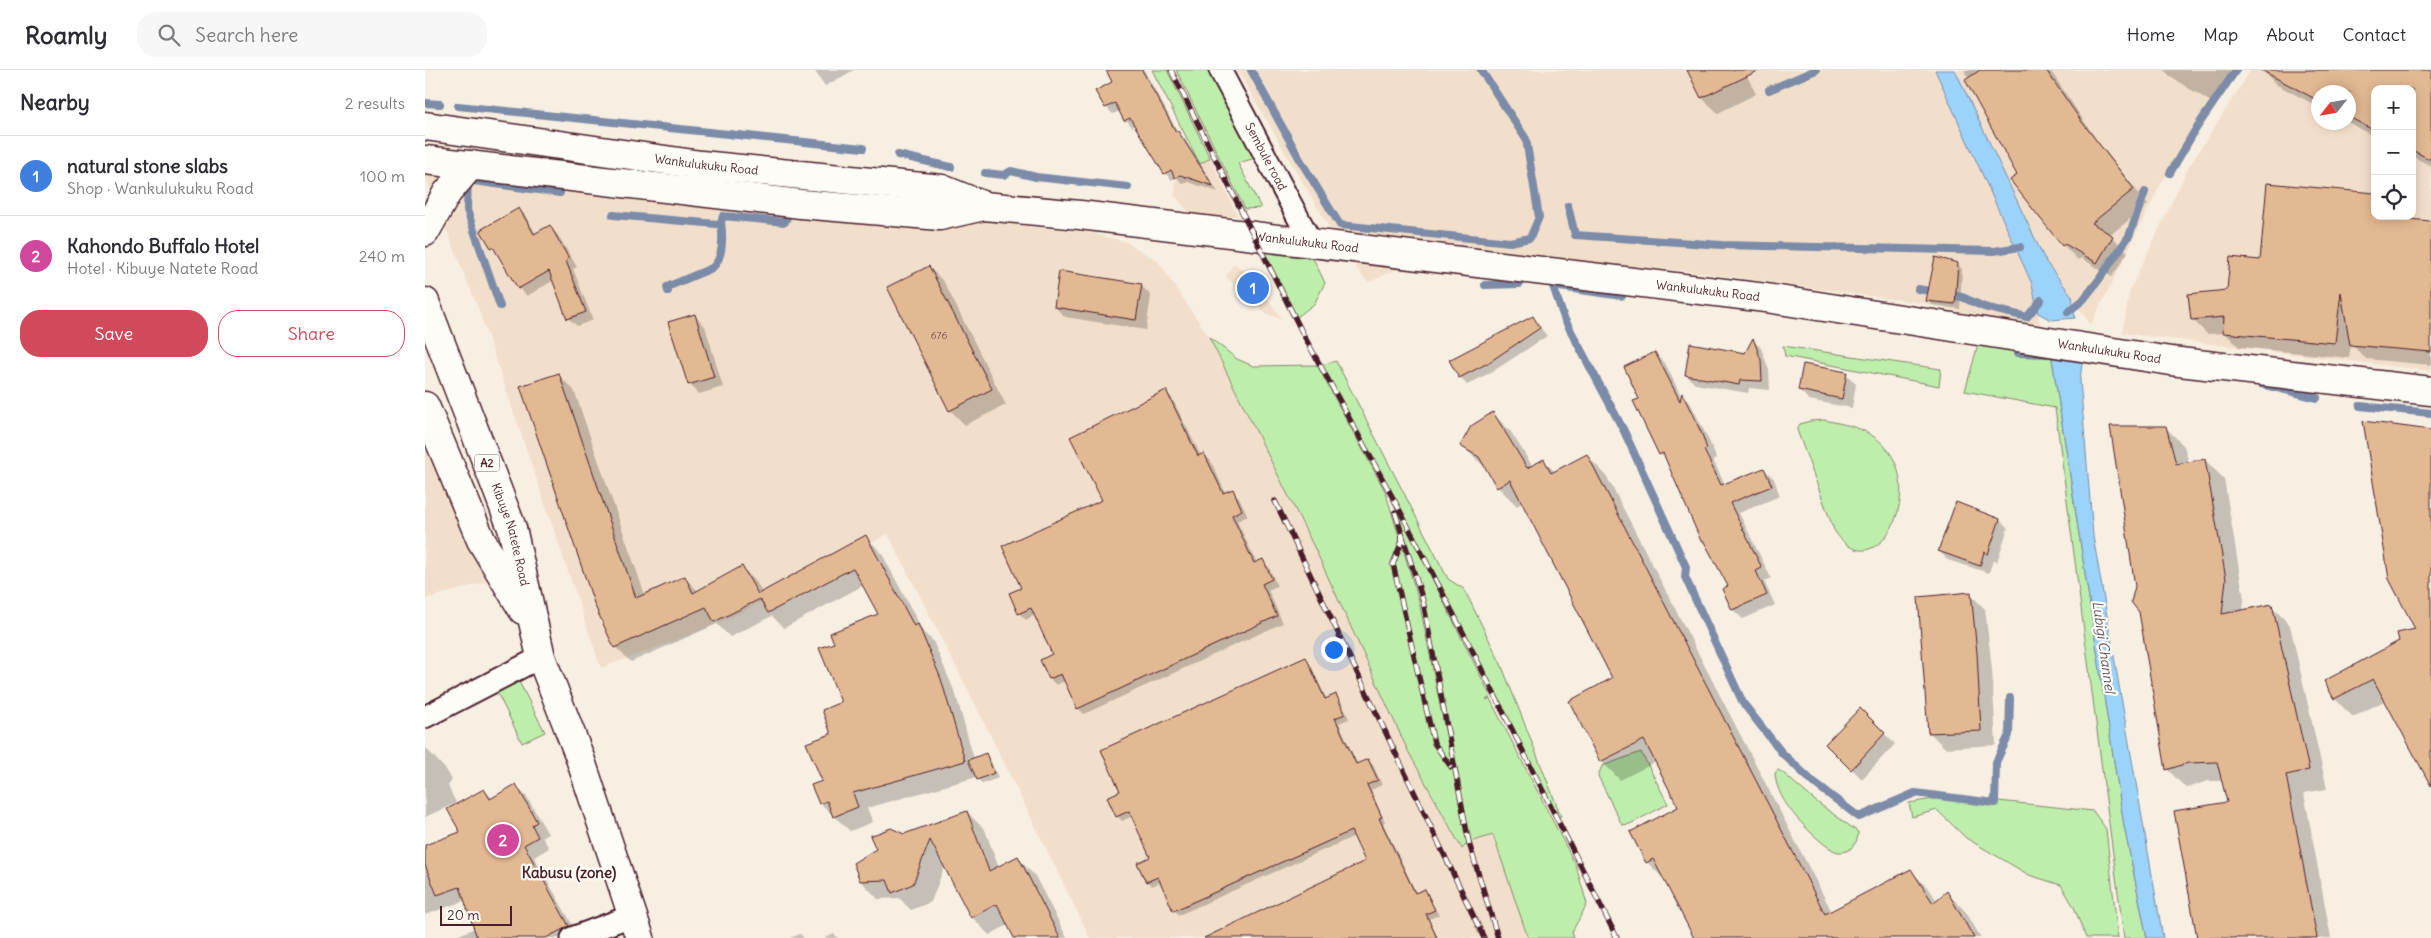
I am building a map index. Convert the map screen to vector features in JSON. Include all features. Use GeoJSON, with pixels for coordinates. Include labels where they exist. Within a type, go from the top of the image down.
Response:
{"type":"FeatureCollection","features":[{"type":"Feature","properties":{"kind":"main road","name":"Wankulukuku Road"},"geometry":{"type":"LineString","coordinates":[[425,126],[701,165],[942,189],[984,206],[1080,215],[1311,242],[1766,298],[2171,361],[2431,391]]}},
{"type":"Feature","properties":{"kind":"main road","name":"Wankulukuku Road"},"geometry":{"type":"LineString","coordinates":[[425,160],[801,204],[940,216],[984,206]]}},
{"type":"Feature","properties":{"kind":"main road"},"geometry":{"type":"LineString","coordinates":[[425,232],[447,192],[471,165]]}},
{"type":"Feature","properties":{"kind":"main road","name":"Kibuye Natete Road"},"geometry":{"type":"LineString","coordinates":[[425,302],[512,528],[541,657],[579,755],[636,927]]}},
{"type":"Feature","properties":{"kind":"main road","name":"Kibuye Natete Road"},"geometry":{"type":"LineString","coordinates":[[425,406],[481,540],[535,628]]}},
{"type":"Feature","properties":{"kind":"street","name":"Sembule road"},"geometry":{"type":"LineString","coordinates":[[1220,70],[1311,242]]}},
{"type":"Feature","properties":{"kind":"street"},"geometry":{"type":"LineString","coordinates":[[425,716],[541,657]]}},
{"type":"Feature","properties":{"kind":"street"},"geometry":{"type":"LineString","coordinates":[[572,938],[636,927]]}},
{"type":"Feature","properties":{"kind":"shaded area"},"geometry":{"type":"Polygon","coordinates":[[[1237,70],[1935,70],[2032,284],[2040,324],[2000,320],[1921,303],[1696,272],[1523,256],[1420,264],[1393,271],[1370,282],[1365,280],[1333,234],[1237,70]]]}},
{"type":"Feature","properties":{"kind":"shaded area"},"geometry":{"type":"Polygon","coordinates":[[[1955,70],[2238,70],[2162,182],[2091,325],[2046,262],[1955,70]]]}},
{"type":"Feature","properties":{"kind":"shaded area"},"geometry":{"type":"Polygon","coordinates":[[[2251,70],[2431,70],[2431,371],[2122,333],[2130,290],[2188,168],[2251,70]]]}},
{"type":"Feature","properties":{"kind":"shaded area"},"geometry":{"type":"Polygon","coordinates":[[[1210,158],[1238,216],[1192,216],[1175,196],[1175,181],[1210,158]]]}},
{"type":"Feature","properties":{"kind":"shaded area"},"geometry":{"type":"Polygon","coordinates":[[[425,162],[1092,233],[1126,242],[1158,261],[1209,337],[1315,549],[1408,751],[1461,849],[1468,843],[1493,835],[1528,938],[1090,938],[973,700],[888,534],[738,614],[695,633],[601,668],[479,311],[425,176],[425,162]]]}},
{"type":"Feature","properties":{"kind":"shaded area"},"geometry":{"type":"Polygon","coordinates":[[[1234,263],[1253,278],[1282,319],[1267,314],[1226,277],[1234,263]]]}},
{"type":"Feature","properties":{"kind":"shaded area"},"geometry":{"type":"Polygon","coordinates":[[[425,425],[486,582],[425,599],[425,425]]]}},
{"type":"Feature","properties":{"kind":"green space"},"geometry":{"type":"Polygon","coordinates":[[[1152,70],[1167,70],[1210,158],[1200,164],[1152,70]]]}},
{"type":"Feature","properties":{"kind":"green space"},"geometry":{"type":"Polygon","coordinates":[[[1176,70],[1213,70],[1259,157],[1238,163],[1261,208],[1245,209],[1176,70]]]}},
{"type":"Feature","properties":{"kind":"green space"},"geometry":{"type":"Polygon","coordinates":[[[1247,224],[1295,245],[1314,260],[1325,283],[1314,304],[1296,318],[1247,224]]]}},
{"type":"Feature","properties":{"kind":"green space"},"geometry":{"type":"Polygon","coordinates":[[[1209,337],[1237,359],[1253,366],[1317,365],[1385,491],[1419,601],[1468,843],[1462,849],[1408,751],[1315,549],[1209,337]]]}},
{"type":"Feature","properties":{"kind":"green space"},"geometry":{"type":"Polygon","coordinates":[[[1979,341],[2051,352],[2124,826],[2147,938],[2124,938],[2055,408],[1965,391],[1979,341]]]}},
{"type":"Feature","properties":{"kind":"green space"},"geometry":{"type":"Polygon","coordinates":[[[1783,346],[1941,369],[1939,386],[1785,356],[1783,346]]]}},
{"type":"Feature","properties":{"kind":"green space"},"geometry":{"type":"Polygon","coordinates":[[[1336,361],[1448,579],[1464,589],[1501,664],[1561,816],[1557,817],[1441,587],[1322,365],[1336,361]]]}},
{"type":"Feature","properties":{"kind":"green space"},"geometry":{"type":"Polygon","coordinates":[[[1824,420],[1864,431],[1887,449],[1898,472],[1900,497],[1895,521],[1883,539],[1868,549],[1851,547],[1834,530],[1797,430],[1800,424],[1824,420]]]}},
{"type":"Feature","properties":{"kind":"green space"},"geometry":{"type":"Polygon","coordinates":[[[1395,504],[1491,697],[1486,700],[1490,699],[1576,866],[1587,904],[1572,932],[1574,938],[1528,938],[1493,835],[1470,842],[1424,599],[1395,504]]]}},
{"type":"Feature","properties":{"kind":"green space"},"geometry":{"type":"Polygon","coordinates":[[[517,678],[545,732],[522,743],[494,686],[517,678]]]}},
{"type":"Feature","properties":{"kind":"green space"},"geometry":{"type":"Polygon","coordinates":[[[1641,752],[1668,804],[1630,824],[1622,825],[1598,776],[1602,766],[1641,752]]]}},
{"type":"Feature","properties":{"kind":"green space"},"geometry":{"type":"Polygon","coordinates":[[[1778,770],[1814,800],[1858,832],[1858,837],[1852,847],[1845,851],[1835,851],[1807,829],[1794,815],[1781,795],[1775,777],[1775,773],[1778,770]]]}},
{"type":"Feature","properties":{"kind":"green space"},"geometry":{"type":"Polygon","coordinates":[[[1951,796],[2093,811],[2106,829],[2118,938],[2086,938],[2074,907],[2061,885],[2029,875],[1966,838],[1937,810],[1912,817],[1909,803],[1951,796]]]}},
{"type":"Feature","properties":{"kind":"water"},"geometry":{"type":"Polygon","coordinates":[[[1935,70],[1955,70],[2046,262],[2072,296],[2075,318],[2051,320],[2038,313],[2032,284],[1935,70]]]}},
{"type":"Feature","properties":{"kind":"water","name":"Lubigi Channel"},"geometry":{"type":"Polygon","coordinates":[[[2051,352],[2086,357],[2082,364],[2080,380],[2093,536],[2163,938],[2147,938],[2124,826],[2051,352]]]}},
{"type":"Feature","properties":{"kind":"building"},"geometry":{"type":"Polygon","coordinates":[[[1106,70],[1142,70],[1176,132],[1178,131],[1213,186],[1180,175],[1175,178],[1171,170],[1164,174],[1130,118],[1124,121],[1115,103],[1105,108],[1095,91],[1112,82],[1106,70]]]}},
{"type":"Feature","properties":{"kind":"building"},"geometry":{"type":"Polygon","coordinates":[[[1687,70],[1760,70],[1701,98],[1687,70]]]}},
{"type":"Feature","properties":{"kind":"building"},"geometry":{"type":"Polygon","coordinates":[[[1980,70],[2046,70],[2082,122],[2134,189],[2092,223],[2113,236],[2097,263],[2065,244],[2062,246],[2010,180],[2017,175],[1965,80],[1980,70]]]}},
{"type":"Feature","properties":{"kind":"building"},"geometry":{"type":"Polygon","coordinates":[[[2261,70],[2431,70],[2431,160],[2416,152],[2416,85],[2371,85],[2371,129],[2356,121],[2356,85],[2311,85],[2311,97],[2261,70]]]}},
{"type":"Feature","properties":{"kind":"building"},"geometry":{"type":"Polygon","coordinates":[[[2267,183],[2371,193],[2371,220],[2431,221],[2431,352],[2350,345],[2341,292],[2335,343],[2223,333],[2224,317],[2191,320],[2188,294],[2227,290],[2230,257],[2260,260],[2267,183]]]}},
{"type":"Feature","properties":{"kind":"building"},"geometry":{"type":"Polygon","coordinates":[[[519,208],[534,234],[550,225],[569,259],[566,261],[586,312],[567,319],[549,271],[518,289],[493,247],[491,248],[480,230],[519,208]]]}},
{"type":"Feature","properties":{"kind":"building"},"geometry":{"type":"Polygon","coordinates":[[[1935,257],[1958,263],[1955,304],[1926,301],[1935,257]]]}},
{"type":"Feature","properties":{"kind":"building"},"geometry":{"type":"Polygon","coordinates":[[[929,266],[992,389],[949,411],[887,287],[929,266]]]}},
{"type":"Feature","properties":{"kind":"building"},"geometry":{"type":"Polygon","coordinates":[[[1059,271],[1142,284],[1136,320],[1054,307],[1059,271]]]}},
{"type":"Feature","properties":{"kind":"building"},"geometry":{"type":"Polygon","coordinates":[[[695,314],[714,377],[688,385],[668,322],[695,314]]]}},
{"type":"Feature","properties":{"kind":"building"},"geometry":{"type":"Polygon","coordinates":[[[1533,316],[1540,328],[1488,363],[1459,378],[1449,360],[1533,316]]]}},
{"type":"Feature","properties":{"kind":"building"},"geometry":{"type":"Polygon","coordinates":[[[1753,338],[1761,360],[1762,381],[1740,380],[1739,385],[1685,375],[1690,343],[1745,353],[1753,338]]]}},
{"type":"Feature","properties":{"kind":"building"},"geometry":{"type":"Polygon","coordinates":[[[1655,352],[1680,401],[1682,393],[1702,434],[1707,449],[1704,450],[1721,485],[1764,468],[1772,486],[1730,503],[1762,568],[1756,571],[1767,595],[1732,610],[1722,589],[1728,586],[1703,540],[1701,541],[1663,453],[1659,455],[1633,401],[1639,399],[1624,367],[1655,352]]]}},
{"type":"Feature","properties":{"kind":"building"},"geometry":{"type":"Polygon","coordinates":[[[1803,364],[1847,372],[1842,399],[1798,390],[1803,364]]]}},
{"type":"Feature","properties":{"kind":"building"},"geometry":{"type":"Polygon","coordinates":[[[559,373],[636,598],[685,576],[693,593],[742,566],[758,594],[866,535],[914,626],[918,624],[941,679],[965,761],[853,793],[858,807],[833,817],[827,801],[819,804],[811,785],[822,781],[806,743],[831,734],[822,710],[841,702],[819,648],[834,643],[830,633],[878,614],[853,568],[768,613],[760,599],[714,622],[706,607],[614,648],[595,606],[520,386],[559,373]]]}},
{"type":"Feature","properties":{"kind":"building"},"geometry":{"type":"Polygon","coordinates":[[[1166,390],[1198,456],[1204,453],[1223,493],[1233,489],[1242,510],[1232,515],[1254,563],[1263,559],[1272,579],[1262,584],[1277,616],[1077,709],[1061,674],[1049,679],[1040,660],[1052,654],[1031,608],[1018,614],[1009,593],[1021,588],[1002,546],[1102,500],[1070,437],[1166,390]]]}},
{"type":"Feature","properties":{"kind":"building"},"geometry":{"type":"Polygon","coordinates":[[[1493,412],[1527,468],[1544,459],[1551,473],[1587,454],[1825,914],[1911,869],[1933,903],[1947,891],[1974,938],[1694,938],[1653,859],[1646,863],[1630,832],[1678,807],[1644,740],[1600,762],[1569,701],[1612,678],[1510,480],[1497,488],[1479,457],[1460,446],[1471,426],[1493,412]]]}},
{"type":"Feature","properties":{"kind":"building"},"geometry":{"type":"Polygon","coordinates":[[[2363,421],[2431,430],[2431,786],[2373,679],[2334,699],[2324,681],[2399,641],[2397,633],[2415,629],[2389,579],[2363,421]]]}},
{"type":"Feature","properties":{"kind":"building"},"geometry":{"type":"Polygon","coordinates":[[[2110,426],[2166,426],[2176,464],[2205,459],[2226,579],[2222,614],[2272,604],[2309,770],[2286,775],[2317,938],[2197,938],[2174,811],[2227,802],[2217,762],[2188,763],[2166,770],[2139,612],[2131,602],[2135,586],[2110,426]]]}},
{"type":"Feature","properties":{"kind":"building"},"geometry":{"type":"Polygon","coordinates":[[[1956,502],[2000,519],[1988,554],[1984,552],[1980,566],[1938,551],[1956,502]]]}},
{"type":"Feature","properties":{"kind":"building"},"geometry":{"type":"Polygon","coordinates":[[[1971,592],[1977,653],[1981,731],[1928,733],[1918,597],[1971,592]]]}},
{"type":"Feature","properties":{"kind":"building"},"geometry":{"type":"Polygon","coordinates":[[[1306,657],[1325,699],[1336,694],[1345,714],[1335,718],[1356,764],[1368,759],[1378,780],[1367,785],[1382,817],[1379,818],[1415,893],[1425,889],[1435,910],[1426,914],[1437,938],[1204,938],[1365,861],[1351,831],[1173,911],[1158,877],[1146,882],[1137,863],[1150,857],[1129,811],[1116,817],[1107,797],[1120,791],[1101,750],[1306,657]]]}},
{"type":"Feature","properties":{"kind":"building"},"geometry":{"type":"Polygon","coordinates":[[[1860,708],[1885,733],[1851,770],[1825,744],[1860,708]]]}},
{"type":"Feature","properties":{"kind":"building"},"geometry":{"type":"Polygon","coordinates":[[[986,753],[994,773],[977,780],[968,760],[986,753]]]}},
{"type":"Feature","properties":{"kind":"building"},"geometry":{"type":"Polygon","coordinates":[[[516,784],[537,822],[532,825],[538,837],[524,845],[569,926],[546,938],[477,938],[460,887],[437,895],[425,865],[425,845],[460,832],[447,809],[484,789],[490,799],[516,784]]]}},
{"type":"Feature","properties":{"kind":"building"},"geometry":{"type":"Polygon","coordinates":[[[967,811],[989,871],[1018,856],[1060,938],[1014,938],[997,904],[971,918],[930,840],[913,884],[892,893],[887,880],[860,881],[853,863],[876,849],[870,836],[891,828],[904,834],[967,811]]]}},
{"type":"Feature","properties":{"kind":"waterway"},"geometry":{"type":"LineString","coordinates":[[1251,70],[1302,163],[1340,225],[1510,242],[1530,238],[1539,217],[1526,139],[1481,70]]}},
{"type":"Feature","properties":{"kind":"waterway"},"geometry":{"type":"LineString","coordinates":[[1769,90],[1816,70]]}},
{"type":"Feature","properties":{"kind":"waterway"},"geometry":{"type":"LineString","coordinates":[[2170,173],[2197,127],[2236,70]]}},
{"type":"Feature","properties":{"kind":"waterway"},"geometry":{"type":"LineString","coordinates":[[425,103],[440,104]]}},
{"type":"Feature","properties":{"kind":"waterway"},"geometry":{"type":"LineString","coordinates":[[458,106],[863,148]]}},
{"type":"Feature","properties":{"kind":"waterway"},"geometry":{"type":"LineString","coordinates":[[898,155],[951,167]]}},
{"type":"Feature","properties":{"kind":"waterway"},"geometry":{"type":"LineString","coordinates":[[985,173],[1004,175],[1011,171],[1036,177],[1128,187]]}},
{"type":"Feature","properties":{"kind":"waterway"},"geometry":{"type":"LineString","coordinates":[[467,180],[560,193]]}},
{"type":"Feature","properties":{"kind":"waterway"},"geometry":{"type":"LineString","coordinates":[[468,181],[467,210],[500,306]]}},
{"type":"Feature","properties":{"kind":"waterway"},"geometry":{"type":"LineString","coordinates":[[2068,312],[2083,300],[2129,236],[2145,192]]}},
{"type":"Feature","properties":{"kind":"waterway"},"geometry":{"type":"LineString","coordinates":[[1568,206],[1575,235],[1722,245],[1994,251],[2020,247]]}},
{"type":"Feature","properties":{"kind":"waterway"},"geometry":{"type":"LineString","coordinates":[[613,215],[717,224],[721,222],[723,216],[785,222],[789,212]]}},
{"type":"Feature","properties":{"kind":"waterway"},"geometry":{"type":"LineString","coordinates":[[668,291],[667,287],[712,268],[716,264],[722,247],[721,222]]}},
{"type":"Feature","properties":{"kind":"waterway"},"geometry":{"type":"LineString","coordinates":[[1485,285],[1519,284]]}},
{"type":"Feature","properties":{"kind":"waterway"},"geometry":{"type":"LineString","coordinates":[[1622,296],[1553,286],[1564,318],[1624,431],[1686,567],[1685,577],[1743,703],[1782,753],[1814,783],[1859,817],[1915,793],[1995,803],[1996,762],[2009,735],[2010,698]]}},
{"type":"Feature","properties":{"kind":"waterway"},"geometry":{"type":"LineString","coordinates":[[1918,289],[1962,297],[1984,307],[2027,317],[2041,300]]}},
{"type":"Feature","properties":{"kind":"waterway"},"geometry":{"type":"LineString","coordinates":[[2018,353],[2046,354]]}},
{"type":"Feature","properties":{"kind":"waterway"},"geometry":{"type":"LineString","coordinates":[[2261,384],[2317,398]]}},
{"type":"Feature","properties":{"kind":"waterway"},"geometry":{"type":"LineString","coordinates":[[2360,406],[2431,413]]}},
{"type":"Feature","properties":{"kind":"railway"},"geometry":{"type":"LineString","coordinates":[[1171,70],[1303,334],[1399,509],[1617,938]]}},
{"type":"Feature","properties":{"kind":"railway"},"geometry":{"type":"LineString","coordinates":[[1275,501],[1484,938]]}},
{"type":"Feature","properties":{"kind":"railway"},"geometry":{"type":"LineString","coordinates":[[1395,512],[1423,601],[1469,843],[1498,938]]}},
{"type":"Feature","properties":{"kind":"railway"},"geometry":{"type":"LineString","coordinates":[[1402,535],[1402,541],[1393,564],[1434,743],[1451,767]]}},
{"type":"Feature","properties":{"kind":"place","name":"natural stone slabs"},"geometry":{"type":"Point","coordinates":[1253,288]}},
{"type":"Feature","properties":{"kind":"place","name":"Kahondo Buffalo Hotel"},"geometry":{"type":"Point","coordinates":[503,840]}},
{"type":"Feature","properties":{"kind":"district","name":"Kabusu (zone)"},"geometry":{"type":"Point","coordinates":[569,873]}}]}
